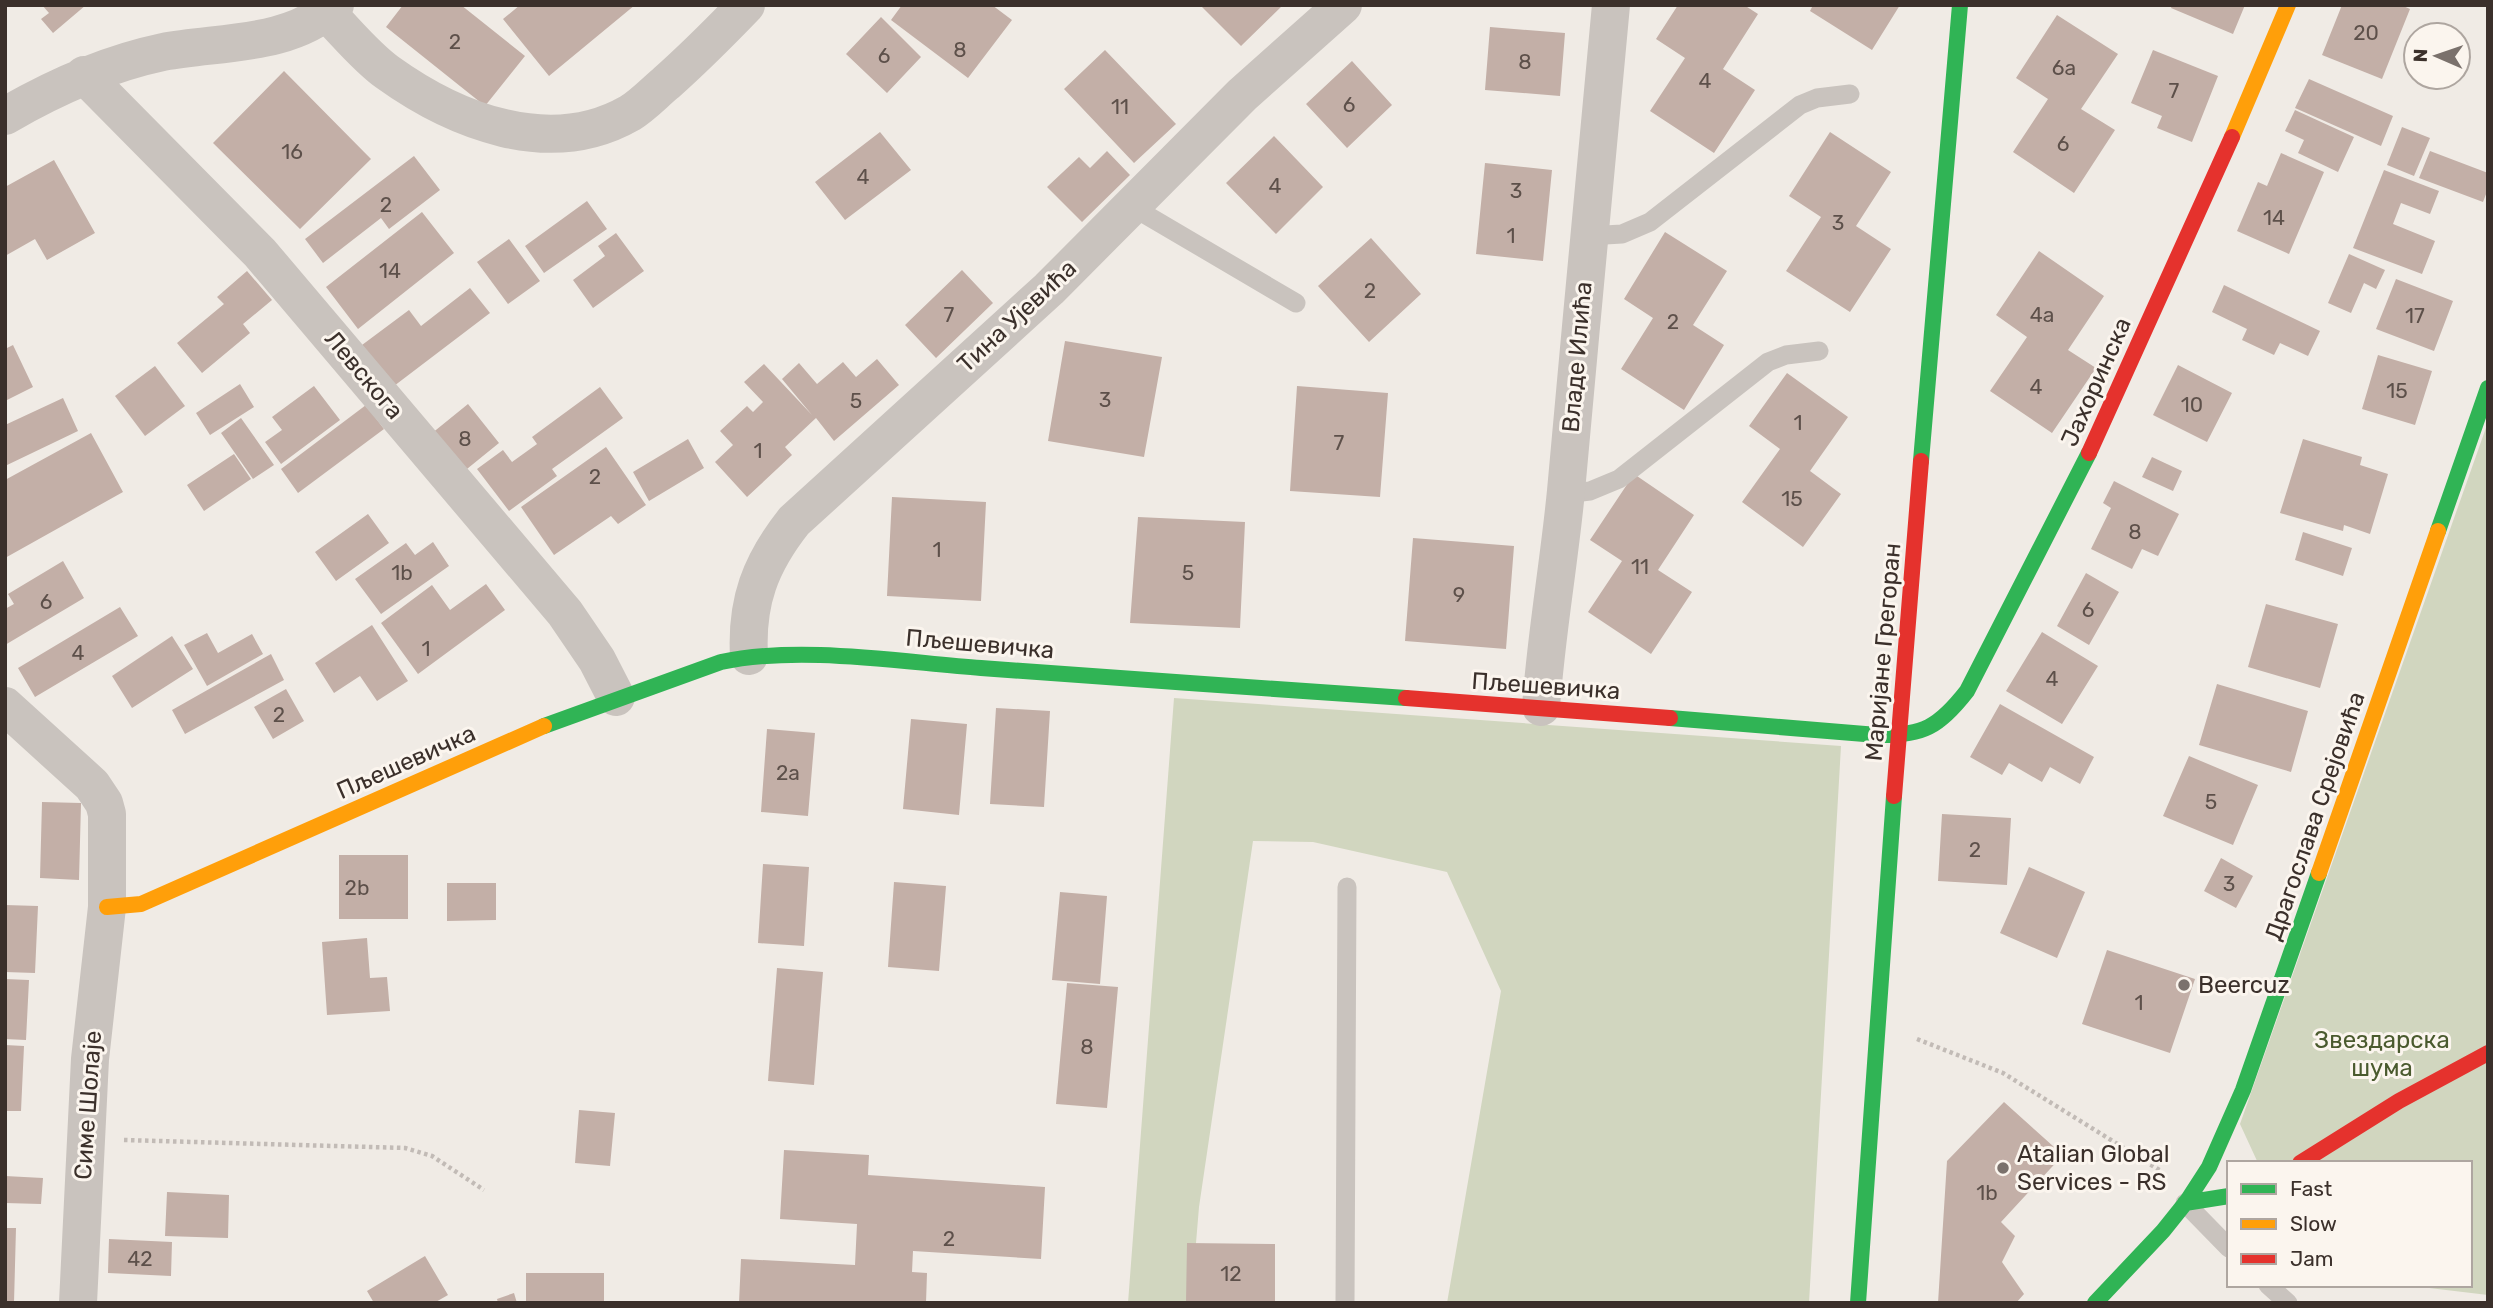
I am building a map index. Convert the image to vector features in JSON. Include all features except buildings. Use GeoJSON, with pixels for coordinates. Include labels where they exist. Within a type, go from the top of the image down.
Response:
{"type":"FeatureCollection","features":[{"type":"Feature","properties":{"kind":"street"},"geometry":{"type":"LineString","coordinates":[[5,116],[84,75],[163,52],[266,38],[306,26],[331,9],[386,71],[419,93],[482,122],[516,131],[555,135],[598,127],[638,108],[705,49],[746,5]]}},
{"type":"Feature","properties":{"kind":"street","name":"Тина Ујевића"},"geometry":{"type":"LineString","coordinates":[[749,656],[749,614],[758,583],[773,550],[794,521],[1049,289],[1242,95],[1343,5]]}},
{"type":"Feature","properties":{"kind":"street","name":"Владе Илића"},"geometry":{"type":"LineString","coordinates":[[1541,708],[1544,662],[1565,494],[1611,5]]}},
{"type":"Feature","properties":{"kind":"street","name":"Маријане Грегоран"},"geometry":{"type":"LineString","coordinates":[[1858,1303],[1898,736],[1961,5]]}},
{"type":"Feature","properties":{"kind":"street","name":"Јахоринска"},"geometry":{"type":"LineString","coordinates":[[1898,736],[1930,730],[1950,714],[1967,691],[2084,464],[2260,74],[2288,5]]}},
{"type":"Feature","properties":{"kind":"street","name":"Левскога"},"geometry":{"type":"LineString","coordinates":[[84,75],[260,253],[337,343],[565,613],[597,660],[616,697]]}},
{"type":"Feature","properties":{"kind":"street","name":"Драгослава Срејовића"},"geometry":{"type":"LineString","coordinates":[[2095,1303],[2185,1203],[2213,1159],[2255,1057],[2488,388]]}},
{"type":"Feature","properties":{"kind":"street","name":"Пљешевичка"},"geometry":{"type":"LineString","coordinates":[[107,907],[141,904],[562,718],[691,670],[749,656],[897,660],[1898,736]]}},
{"type":"Feature","properties":{"kind":"street","name":"Симе Шолаје"},"geometry":{"type":"LineString","coordinates":[[5,706],[92,785],[104,803],[107,814],[107,907],[90,1059],[78,1303]]}},
{"type":"Feature","properties":{"kind":"street"},"geometry":{"type":"LineString","coordinates":[[2303,1161],[2399,1101],[2488,1053]]}},
{"type":"Feature","properties":{"kind":"street"},"geometry":{"type":"LineString","coordinates":[[2185,1203],[2227,1196]]}},
{"type":"Feature","properties":{"kind":"lane"},"geometry":{"type":"LineString","coordinates":[[1588,236],[1622,234],[1650,222],[1800,105],[1817,98],[1850,94]]}},
{"type":"Feature","properties":{"kind":"lane"},"geometry":{"type":"LineString","coordinates":[[1131,206],[1296,303]]}},
{"type":"Feature","properties":{"kind":"lane"},"geometry":{"type":"LineString","coordinates":[[1565,494],[1590,491],[1619,479],[1768,362],[1786,355],[1819,351]]}},
{"type":"Feature","properties":{"kind":"lane"},"geometry":{"type":"LineString","coordinates":[[1345,1303],[1347,887]]}},
{"type":"Feature","properties":{"kind":"lane"},"geometry":{"type":"LineString","coordinates":[[2185,1203],[2227,1246]]}},
{"type":"Feature","properties":{"kind":"lane"},"geometry":{"type":"LineString","coordinates":[[2270,1287],[2288,1303]]}},
{"type":"Feature","properties":{"kind":"path"},"geometry":{"type":"LineString","coordinates":[[1920,1039],[2003,1073],[2162,1172]]}},
{"type":"Feature","properties":{"kind":"path"},"geometry":{"type":"LineString","coordinates":[[85,1139],[405,1148],[432,1156],[484,1190]]}},
{"type":"Feature","properties":{"kind":"green space","name":"Звездарска шума"},"geometry":{"type":"Polygon","coordinates":[[[2488,422],[2488,1295],[2421,1287],[2472,1287],[2472,1161],[2257,1161],[2240,1124],[2488,422]]]}},
{"type":"Feature","properties":{"kind":"green space"},"geometry":{"type":"Polygon","coordinates":[[[1174,698],[1841,746],[1809,1303],[1447,1303],[1501,991],[1447,872],[1313,842],[1253,841],[1199,1207],[1191,1303],[1128,1303],[1174,698]]]}},
{"type":"Feature","properties":{"kind":"traffic: fast"},"geometry":{"type":"LineString","coordinates":[[1921,461],[1960,5]]}},
{"type":"Feature","properties":{"kind":"traffic: fast"},"geometry":{"type":"LineString","coordinates":[[2438,531],[2488,388]]}},
{"type":"Feature","properties":{"kind":"traffic: fast"},"geometry":{"type":"LineString","coordinates":[[1670,718],[1877,735],[1907,734],[1929,727],[1948,713],[1967,691],[2089,453]]}},
{"type":"Feature","properties":{"kind":"traffic: fast"},"geometry":{"type":"LineString","coordinates":[[544,726],[721,662],[784,655],[850,656],[1406,698]]}},
{"type":"Feature","properties":{"kind":"traffic: fast"},"geometry":{"type":"LineString","coordinates":[[1858,1303],[1894,796]]}},
{"type":"Feature","properties":{"kind":"traffic: fast"},"geometry":{"type":"LineString","coordinates":[[2095,1303],[2163,1231],[2209,1167],[2243,1090],[2319,873]]}},
{"type":"Feature","properties":{"kind":"traffic: fast"},"geometry":{"type":"LineString","coordinates":[[2185,1203],[2227,1196]]}},
{"type":"Feature","properties":{"kind":"traffic: slow"},"geometry":{"type":"LineString","coordinates":[[2232,137],[2288,5]]}},
{"type":"Feature","properties":{"kind":"traffic: slow"},"geometry":{"type":"LineString","coordinates":[[2319,873],[2438,531]]}},
{"type":"Feature","properties":{"kind":"traffic: slow"},"geometry":{"type":"LineString","coordinates":[[107,907],[141,904],[544,726]]}},
{"type":"Feature","properties":{"kind":"traffic: jam"},"geometry":{"type":"LineString","coordinates":[[2089,453],[2232,137]]}},
{"type":"Feature","properties":{"kind":"traffic: jam"},"geometry":{"type":"LineString","coordinates":[[1894,796],[1921,461]]}},
{"type":"Feature","properties":{"kind":"traffic: jam"},"geometry":{"type":"LineString","coordinates":[[1406,698],[1670,718]]}},
{"type":"Feature","properties":{"kind":"traffic: jam"},"geometry":{"type":"LineString","coordinates":[[2303,1161],[2399,1101],[2488,1053]]}},
{"type":"Feature","properties":{"kind":"place","name":"Beercuz"},"geometry":{"type":"Point","coordinates":[2184,985]}},
{"type":"Feature","properties":{"kind":"place","name":"Atalian Global Services - RS"},"geometry":{"type":"Point","coordinates":[2003,1168]}}]}
